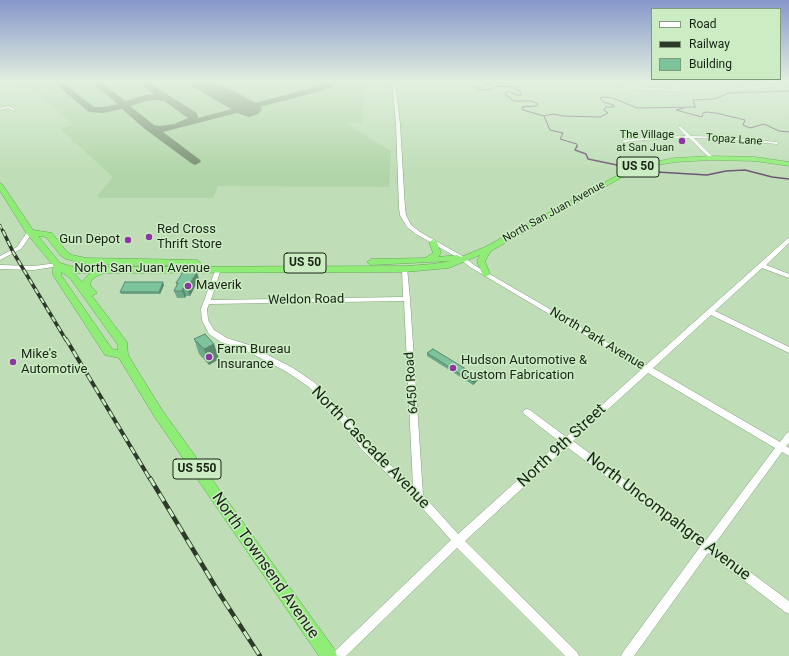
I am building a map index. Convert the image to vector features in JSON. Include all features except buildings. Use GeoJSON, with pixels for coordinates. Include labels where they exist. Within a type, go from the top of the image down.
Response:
{"type":"FeatureCollection","features":[{"type":"Feature","properties":{"kind":"highway","name":"North San Juan Avenue"},"geometry":{"type":"LineString","coordinates":[[57,265],[74,270],[106,270],[405,269],[447,265],[488,248],[636,168],[669,160],[711,158],[755,160],[789,164]]}},
{"type":"Feature","properties":{"kind":"highway","name":"North Townsend Avenue"},"geometry":{"type":"LineString","coordinates":[[0,185],[30,232],[57,265],[73,276],[123,345],[123,355],[158,413],[329,656]]}},
{"type":"Feature","properties":{"kind":"highway","name":"US 50"},"geometry":{"type":"LineString","coordinates":[[30,232],[49,235],[64,254],[79,260],[148,263]]}},
{"type":"Feature","properties":{"kind":"highway"},"geometry":{"type":"LineString","coordinates":[[423,261],[431,259],[437,253],[433,242]]}},
{"type":"Feature","properties":{"kind":"highway"},"geometry":{"type":"LineString","coordinates":[[486,274],[481,261],[488,248]]}},
{"type":"Feature","properties":{"kind":"highway","name":"North San Juan Avenue"},"geometry":{"type":"LineString","coordinates":[[57,265],[148,263],[321,263],[423,261],[462,258]]}},
{"type":"Feature","properties":{"kind":"highway","name":"North Townsend Avenue"},"geometry":{"type":"LineString","coordinates":[[57,265],[57,275],[109,352],[123,355]]}},
{"type":"Feature","properties":{"kind":"highway","name":"US 50"},"geometry":{"type":"LineString","coordinates":[[102,316],[104,309],[85,285],[92,275],[106,270]]}},
{"type":"Feature","properties":{"kind":"street","name":"North Park Avenue"},"geometry":{"type":"LineString","coordinates":[[397,112],[402,208],[406,223],[418,233],[462,258],[486,274],[785,450]]}},
{"type":"Feature","properties":{"kind":"street"},"geometry":{"type":"LineString","coordinates":[[680,127],[711,158]]}},
{"type":"Feature","properties":{"kind":"street","name":"Topaz Lane"},"geometry":{"type":"LineString","coordinates":[[624,141],[690,137],[725,138],[777,143]]}},
{"type":"Feature","properties":{"kind":"street"},"geometry":{"type":"LineString","coordinates":[[0,258],[19,248],[30,232]]}},
{"type":"Feature","properties":{"kind":"street","name":"North 9th Street"},"geometry":{"type":"LineString","coordinates":[[338,656],[458,541],[789,240]]}},
{"type":"Feature","properties":{"kind":"street"},"geometry":{"type":"LineString","coordinates":[[0,267],[34,268],[57,265]]}},
{"type":"Feature","properties":{"kind":"street"},"geometry":{"type":"LineString","coordinates":[[761,265],[789,276]]}},
{"type":"Feature","properties":{"kind":"street","name":"North Cascade Avenue"},"geometry":{"type":"LineString","coordinates":[[218,269],[206,302],[204,316],[211,332],[224,340],[246,348],[290,370],[312,386],[337,411],[365,447],[418,497],[458,541],[573,656]]}},
{"type":"Feature","properties":{"kind":"street","name":"6450 Road"},"geometry":{"type":"LineString","coordinates":[[405,269],[418,497]]}},
{"type":"Feature","properties":{"kind":"street","name":"Weldon Road"},"geometry":{"type":"LineString","coordinates":[[206,302],[407,299]]}},
{"type":"Feature","properties":{"kind":"street"},"geometry":{"type":"LineString","coordinates":[[710,312],[789,350]]}},
{"type":"Feature","properties":{"kind":"street","name":"North Uncompahgre Avenue"},"geometry":{"type":"LineString","coordinates":[[527,412],[789,608]]}},
{"type":"Feature","properties":{"kind":"street"},"geometry":{"type":"LineString","coordinates":[[627,656],[707,546],[785,450],[789,436]]}},
{"type":"Feature","properties":{"kind":"shaded area"},"geometry":{"type":"Polygon","coordinates":[[[59,112],[363,112],[362,123],[345,123],[391,151],[389,187],[218,186],[213,198],[100,198],[97,196],[113,177],[60,129],[73,125],[59,112]]]}},
{"type":"Feature","properties":{"kind":"waterway"},"geometry":{"type":"LineString","coordinates":[[529,112],[544,116]]}},
{"type":"Feature","properties":{"kind":"waterway"},"geometry":{"type":"LineString","coordinates":[[544,116],[553,114],[563,116],[600,117],[608,113],[606,112]]}},
{"type":"Feature","properties":{"kind":"waterway"},"geometry":{"type":"LineString","coordinates":[[682,112],[702,117],[703,113],[706,112],[716,113],[745,120],[743,125],[750,128],[764,124],[779,131],[789,132]]}},
{"type":"Feature","properties":{"kind":"waterway"},"geometry":{"type":"LineString","coordinates":[[544,116],[550,130],[563,133],[560,139],[577,144],[577,146]]}},
{"type":"Feature","properties":{"kind":"waterway"},"geometry":{"type":"LineString","coordinates":[[577,146],[575,150],[586,154],[588,159],[617,165]]}},
{"type":"Feature","properties":{"kind":"waterway"},"geometry":{"type":"LineString","coordinates":[[657,172],[707,175],[726,171],[745,170],[772,177],[789,179]]}},
{"type":"Feature","properties":{"kind":"taxiway"},"geometry":{"type":"LineString","coordinates":[[130,112],[151,127]]}},
{"type":"Feature","properties":{"kind":"taxiway"},"geometry":{"type":"LineString","coordinates":[[183,124],[193,119],[193,115],[188,112]]}},
{"type":"Feature","properties":{"kind":"taxiway"},"geometry":{"type":"LineString","coordinates":[[151,127],[160,129],[174,127],[232,112]]}},
{"type":"Feature","properties":{"kind":"taxiway"},"geometry":{"type":"LineString","coordinates":[[151,127],[195,161]]}},
{"type":"Feature","properties":{"kind":"railway"},"geometry":{"type":"LineString","coordinates":[[0,225],[3,232]]}},
{"type":"Feature","properties":{"kind":"railway"},"geometry":{"type":"LineString","coordinates":[[3,231],[13,252],[66,340]]}},
{"type":"Feature","properties":{"kind":"railway"},"geometry":{"type":"LineString","coordinates":[[66,339],[150,479]]}},
{"type":"Feature","properties":{"kind":"railway"},"geometry":{"type":"LineString","coordinates":[[150,478],[221,596],[260,656]]}},
{"type":"Feature","properties":{"kind":"place","name":"The Village at San Juan"},"geometry":{"type":"Point","coordinates":[682,141]}},
{"type":"Feature","properties":{"kind":"place","name":"Red Cross Thrift Store"},"geometry":{"type":"Point","coordinates":[149,237]}},
{"type":"Feature","properties":{"kind":"place","name":"Gun Depot"},"geometry":{"type":"Point","coordinates":[128,240]}},
{"type":"Feature","properties":{"kind":"place","name":"Maverik"},"geometry":{"type":"Point","coordinates":[188,286]}},
{"type":"Feature","properties":{"kind":"place","name":"Farm Bureau Insurance"},"geometry":{"type":"Point","coordinates":[209,357]}},
{"type":"Feature","properties":{"kind":"place","name":"Mike's Automotive"},"geometry":{"type":"Point","coordinates":[13,362]}},
{"type":"Feature","properties":{"kind":"place","name":"Hudson Automotive & Custom Fabrication"},"geometry":{"type":"Point","coordinates":[453,368]}}]}
